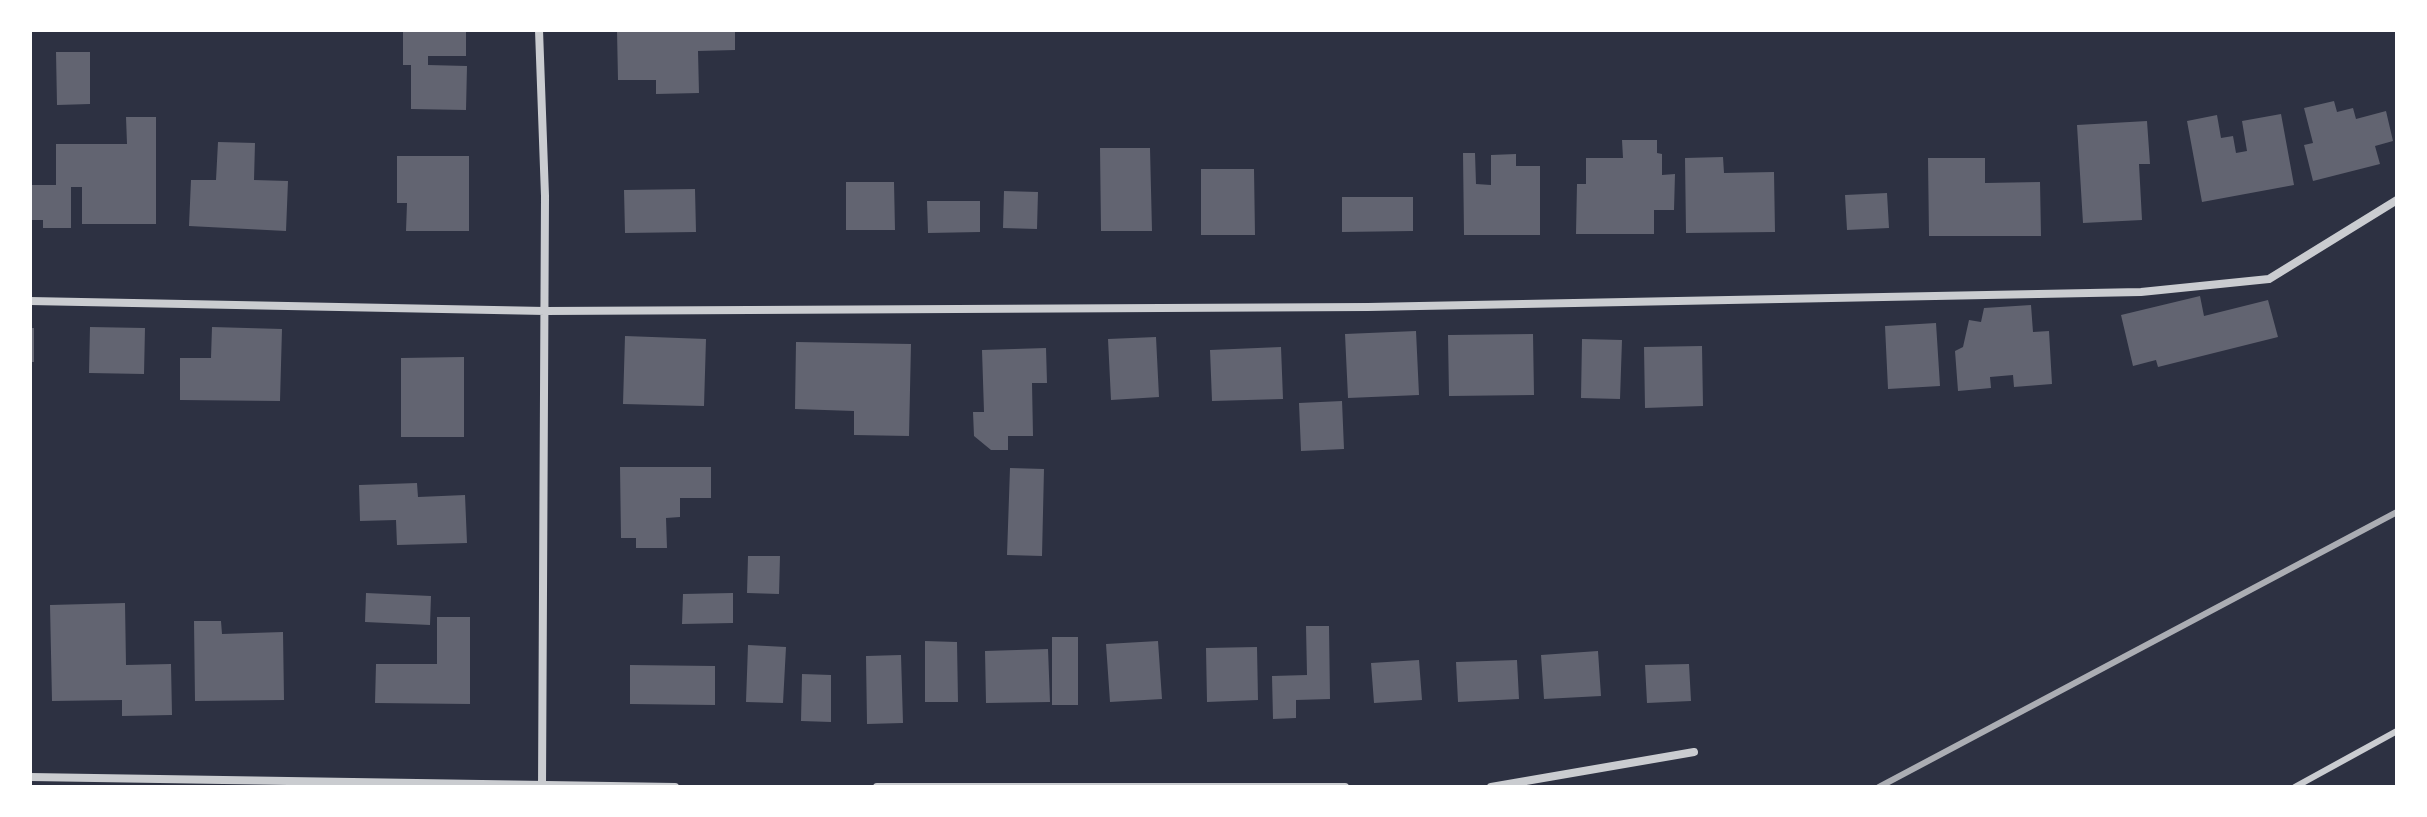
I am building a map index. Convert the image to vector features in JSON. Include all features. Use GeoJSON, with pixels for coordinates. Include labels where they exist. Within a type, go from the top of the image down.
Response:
{"type":"FeatureCollection","features":[{"type":"Feature","properties":{"kind":"street"},"geometry":{"type":"LineString","coordinates":[[539,30],[545,196],[542,786]]}},
{"type":"Feature","properties":{"kind":"street"},"geometry":{"type":"LineString","coordinates":[[30,301],[545,311],[1353,307],[2141,292],[2269,279],[2397,200]]}},
{"type":"Feature","properties":{"kind":"street"},"geometry":{"type":"LineString","coordinates":[[1491,787],[1694,752]]}},
{"type":"Feature","properties":{"kind":"street"},"geometry":{"type":"LineString","coordinates":[[30,777],[675,787]]}},
{"type":"Feature","properties":{"kind":"street"},"geometry":{"type":"LineString","coordinates":[[877,787],[1345,787]]}},
{"type":"Feature","properties":{"kind":"lane"},"geometry":{"type":"LineString","coordinates":[[2295,787],[2397,731]]}},
{"type":"Feature","properties":{"kind":"building"},"geometry":{"type":"Polygon","coordinates":[[[403,30],[466,30],[466,56],[428,56],[428,65],[467,66],[466,110],[411,109],[411,65],[403,65],[403,30]]]}},
{"type":"Feature","properties":{"kind":"building"},"geometry":{"type":"Polygon","coordinates":[[[617,30],[735,30],[735,50],[698,51],[699,93],[656,94],[656,80],[618,80],[617,30]]]}},
{"type":"Feature","properties":{"kind":"building"},"geometry":{"type":"Polygon","coordinates":[[[56,52],[90,52],[90,104],[57,105],[56,52]]]}},
{"type":"Feature","properties":{"kind":"building"},"geometry":{"type":"Polygon","coordinates":[[[2334,101],[2337,112],[2353,108],[2356,119],[2386,111],[2393,141],[2375,146],[2380,164],[2313,181],[2304,145],[2313,143],[2304,108],[2334,101]]]}},
{"type":"Feature","properties":{"kind":"building"},"geometry":{"type":"Polygon","coordinates":[[[2281,114],[2294,185],[2202,202],[2187,121],[2217,115],[2221,138],[2233,136],[2236,153],[2247,151],[2242,121],[2281,114]]]}},
{"type":"Feature","properties":{"kind":"building"},"geometry":{"type":"Polygon","coordinates":[[[126,117],[156,117],[156,224],[82,224],[82,187],[71,187],[71,228],[43,228],[43,220],[30,220],[30,185],[56,185],[56,144],[127,144],[126,117]]]}},
{"type":"Feature","properties":{"kind":"building"},"geometry":{"type":"Polygon","coordinates":[[[2147,121],[2150,164],[2139,164],[2142,220],[2083,223],[2077,125],[2147,121]]]}},
{"type":"Feature","properties":{"kind":"building"},"geometry":{"type":"Polygon","coordinates":[[[1622,140],[1657,140],[1657,153],[1662,154],[1662,175],[1675,174],[1674,210],[1654,210],[1654,234],[1576,234],[1577,184],[1586,184],[1586,158],[1623,158],[1622,140]]]}},
{"type":"Feature","properties":{"kind":"building"},"geometry":{"type":"Polygon","coordinates":[[[218,142],[255,143],[254,180],[288,181],[286,231],[189,226],[191,180],[216,180],[218,142]]]}},
{"type":"Feature","properties":{"kind":"building"},"geometry":{"type":"Polygon","coordinates":[[[1100,148],[1150,148],[1152,231],[1101,231],[1100,148]]]}},
{"type":"Feature","properties":{"kind":"building"},"geometry":{"type":"Polygon","coordinates":[[[1463,153],[1475,153],[1476,184],[1491,185],[1491,155],[1516,154],[1516,166],[1540,166],[1540,235],[1464,235],[1463,153]]]}},
{"type":"Feature","properties":{"kind":"building"},"geometry":{"type":"Polygon","coordinates":[[[397,156],[469,156],[469,231],[406,231],[407,203],[397,203],[397,156]]]}},
{"type":"Feature","properties":{"kind":"building"},"geometry":{"type":"Polygon","coordinates":[[[1723,157],[1724,173],[1774,172],[1775,232],[1686,233],[1685,158],[1723,157]]]}},
{"type":"Feature","properties":{"kind":"building"},"geometry":{"type":"Polygon","coordinates":[[[1928,158],[1985,158],[1985,183],[2040,182],[2041,236],[1929,236],[1928,158]]]}},
{"type":"Feature","properties":{"kind":"building"},"geometry":{"type":"Polygon","coordinates":[[[1201,169],[1254,169],[1255,235],[1201,235],[1201,169]]]}},
{"type":"Feature","properties":{"kind":"building"},"geometry":{"type":"Polygon","coordinates":[[[846,182],[894,182],[895,230],[846,230],[846,182]]]}},
{"type":"Feature","properties":{"kind":"building"},"geometry":{"type":"Polygon","coordinates":[[[695,189],[696,232],[625,233],[624,190],[695,189]]]}},
{"type":"Feature","properties":{"kind":"building"},"geometry":{"type":"Polygon","coordinates":[[[1004,191],[1038,192],[1037,229],[1003,228],[1004,191]]]}},
{"type":"Feature","properties":{"kind":"building"},"geometry":{"type":"Polygon","coordinates":[[[1887,193],[1889,228],[1847,230],[1845,195],[1887,193]]]}},
{"type":"Feature","properties":{"kind":"building"},"geometry":{"type":"Polygon","coordinates":[[[1342,197],[1413,197],[1413,231],[1342,232],[1342,197]]]}},
{"type":"Feature","properties":{"kind":"building"},"geometry":{"type":"Polygon","coordinates":[[[927,201],[980,201],[980,232],[928,233],[927,201]]]}},
{"type":"Feature","properties":{"kind":"building"},"geometry":{"type":"Polygon","coordinates":[[[2200,296],[2204,316],[2268,300],[2278,337],[2158,367],[2156,360],[2133,366],[2121,315],[2200,296]]]}},
{"type":"Feature","properties":{"kind":"building"},"geometry":{"type":"Polygon","coordinates":[[[2031,305],[2033,332],[2049,331],[2052,384],[2014,387],[2013,375],[1990,377],[1991,388],[1958,391],[1955,351],[1963,347],[1969,320],[1981,322],[1984,308],[2031,305]]]}},
{"type":"Feature","properties":{"kind":"building"},"geometry":{"type":"Polygon","coordinates":[[[1936,323],[1940,386],[1888,389],[1885,326],[1936,323]]]}},
{"type":"Feature","properties":{"kind":"building"},"geometry":{"type":"Polygon","coordinates":[[[90,327],[145,328],[144,374],[89,373],[90,327]]]}},
{"type":"Feature","properties":{"kind":"building"},"geometry":{"type":"Polygon","coordinates":[[[212,327],[282,329],[280,401],[180,400],[180,358],[211,358],[212,327]]]}},
{"type":"Feature","properties":{"kind":"building"},"geometry":{"type":"Polygon","coordinates":[[[30,328],[34,328],[34,362],[30,362],[30,328]]]}},
{"type":"Feature","properties":{"kind":"building"},"geometry":{"type":"Polygon","coordinates":[[[1416,331],[1419,395],[1348,398],[1345,334],[1416,331]]]}},
{"type":"Feature","properties":{"kind":"building"},"geometry":{"type":"Polygon","coordinates":[[[1533,334],[1534,395],[1449,396],[1448,335],[1533,334]]]}},
{"type":"Feature","properties":{"kind":"building"},"geometry":{"type":"Polygon","coordinates":[[[625,336],[706,339],[704,406],[623,404],[625,336]]]}},
{"type":"Feature","properties":{"kind":"building"},"geometry":{"type":"Polygon","coordinates":[[[1156,337],[1159,397],[1111,400],[1108,339],[1156,337]]]}},
{"type":"Feature","properties":{"kind":"building"},"geometry":{"type":"Polygon","coordinates":[[[1582,339],[1622,340],[1620,399],[1581,398],[1582,339]]]}},
{"type":"Feature","properties":{"kind":"building"},"geometry":{"type":"Polygon","coordinates":[[[796,342],[911,344],[909,436],[854,435],[854,411],[795,409],[796,342]]]}},
{"type":"Feature","properties":{"kind":"building"},"geometry":{"type":"Polygon","coordinates":[[[1702,346],[1703,406],[1645,408],[1644,347],[1702,346]]]}},
{"type":"Feature","properties":{"kind":"building"},"geometry":{"type":"Polygon","coordinates":[[[1281,347],[1283,399],[1212,401],[1210,350],[1281,347]]]}},
{"type":"Feature","properties":{"kind":"building"},"geometry":{"type":"Polygon","coordinates":[[[1046,348],[1047,383],[1032,383],[1033,436],[1008,436],[1008,450],[991,450],[974,436],[973,412],[984,412],[982,350],[1046,348]]]}},
{"type":"Feature","properties":{"kind":"building"},"geometry":{"type":"Polygon","coordinates":[[[464,357],[464,437],[401,437],[401,358],[464,357]]]}},
{"type":"Feature","properties":{"kind":"building"},"geometry":{"type":"Polygon","coordinates":[[[1342,401],[1344,449],[1301,451],[1299,403],[1342,401]]]}},
{"type":"Feature","properties":{"kind":"building"},"geometry":{"type":"Polygon","coordinates":[[[620,467],[711,467],[711,498],[680,498],[680,517],[666,518],[667,548],[636,548],[636,538],[621,538],[620,467]]]}},
{"type":"Feature","properties":{"kind":"building"},"geometry":{"type":"Polygon","coordinates":[[[1010,468],[1044,469],[1042,556],[1007,555],[1010,468]]]}},
{"type":"Feature","properties":{"kind":"building"},"geometry":{"type":"Polygon","coordinates":[[[417,483],[418,497],[465,495],[467,543],[397,545],[396,520],[360,521],[359,485],[417,483]]]}},
{"type":"Feature","properties":{"kind":"building"},"geometry":{"type":"Polygon","coordinates":[[[748,556],[780,556],[779,594],[747,593],[748,556]]]}},
{"type":"Feature","properties":{"kind":"building"},"geometry":{"type":"Polygon","coordinates":[[[366,593],[431,596],[430,625],[365,622],[366,593]]]}},
{"type":"Feature","properties":{"kind":"building"},"geometry":{"type":"Polygon","coordinates":[[[733,593],[733,623],[682,624],[683,594],[733,593]]]}},
{"type":"Feature","properties":{"kind":"building"},"geometry":{"type":"Polygon","coordinates":[[[125,603],[126,665],[171,664],[172,715],[122,716],[122,700],[52,701],[50,605],[125,603]]]}},
{"type":"Feature","properties":{"kind":"building"},"geometry":{"type":"Polygon","coordinates":[[[437,617],[470,617],[470,704],[375,703],[376,664],[437,664],[437,617]]]}},
{"type":"Feature","properties":{"kind":"building"},"geometry":{"type":"Polygon","coordinates":[[[194,621],[221,621],[222,634],[283,632],[284,700],[195,701],[194,621]]]}},
{"type":"Feature","properties":{"kind":"building"},"geometry":{"type":"Polygon","coordinates":[[[1306,626],[1329,626],[1330,699],[1296,700],[1296,718],[1273,719],[1272,676],[1307,675],[1306,626]]]}},
{"type":"Feature","properties":{"kind":"building"},"geometry":{"type":"Polygon","coordinates":[[[1052,637],[1078,637],[1078,705],[1052,705],[1052,637]]]}},
{"type":"Feature","properties":{"kind":"building"},"geometry":{"type":"Polygon","coordinates":[[[925,641],[957,642],[958,702],[925,702],[925,641]]]}},
{"type":"Feature","properties":{"kind":"building"},"geometry":{"type":"Polygon","coordinates":[[[1158,641],[1162,699],[1110,702],[1106,644],[1158,641]]]}},
{"type":"Feature","properties":{"kind":"building"},"geometry":{"type":"Polygon","coordinates":[[[748,645],[786,647],[783,703],[746,702],[748,645]]]}},
{"type":"Feature","properties":{"kind":"building"},"geometry":{"type":"Polygon","coordinates":[[[1257,647],[1258,700],[1207,702],[1206,648],[1257,647]]]}},
{"type":"Feature","properties":{"kind":"building"},"geometry":{"type":"Polygon","coordinates":[[[1048,649],[1050,702],[986,703],[985,651],[1048,649]]]}},
{"type":"Feature","properties":{"kind":"building"},"geometry":{"type":"Polygon","coordinates":[[[1598,651],[1601,696],[1544,699],[1541,655],[1598,651]]]}},
{"type":"Feature","properties":{"kind":"building"},"geometry":{"type":"Polygon","coordinates":[[[901,655],[903,723],[867,724],[866,656],[901,655]]]}},
{"type":"Feature","properties":{"kind":"building"},"geometry":{"type":"Polygon","coordinates":[[[1419,660],[1422,700],[1374,703],[1371,663],[1419,660]]]}},
{"type":"Feature","properties":{"kind":"building"},"geometry":{"type":"Polygon","coordinates":[[[1517,660],[1519,699],[1458,702],[1456,662],[1517,660]]]}},
{"type":"Feature","properties":{"kind":"building"},"geometry":{"type":"Polygon","coordinates":[[[1689,664],[1691,701],[1647,703],[1645,665],[1689,664]]]}},
{"type":"Feature","properties":{"kind":"building"},"geometry":{"type":"Polygon","coordinates":[[[630,665],[715,666],[715,705],[630,704],[630,665]]]}},
{"type":"Feature","properties":{"kind":"building"},"geometry":{"type":"Polygon","coordinates":[[[802,674],[831,675],[831,722],[801,721],[802,674]]]}},
{"type":"Feature","properties":{"kind":"railway"},"geometry":{"type":"LineString","coordinates":[[1879,787],[2397,512]]}}]}
